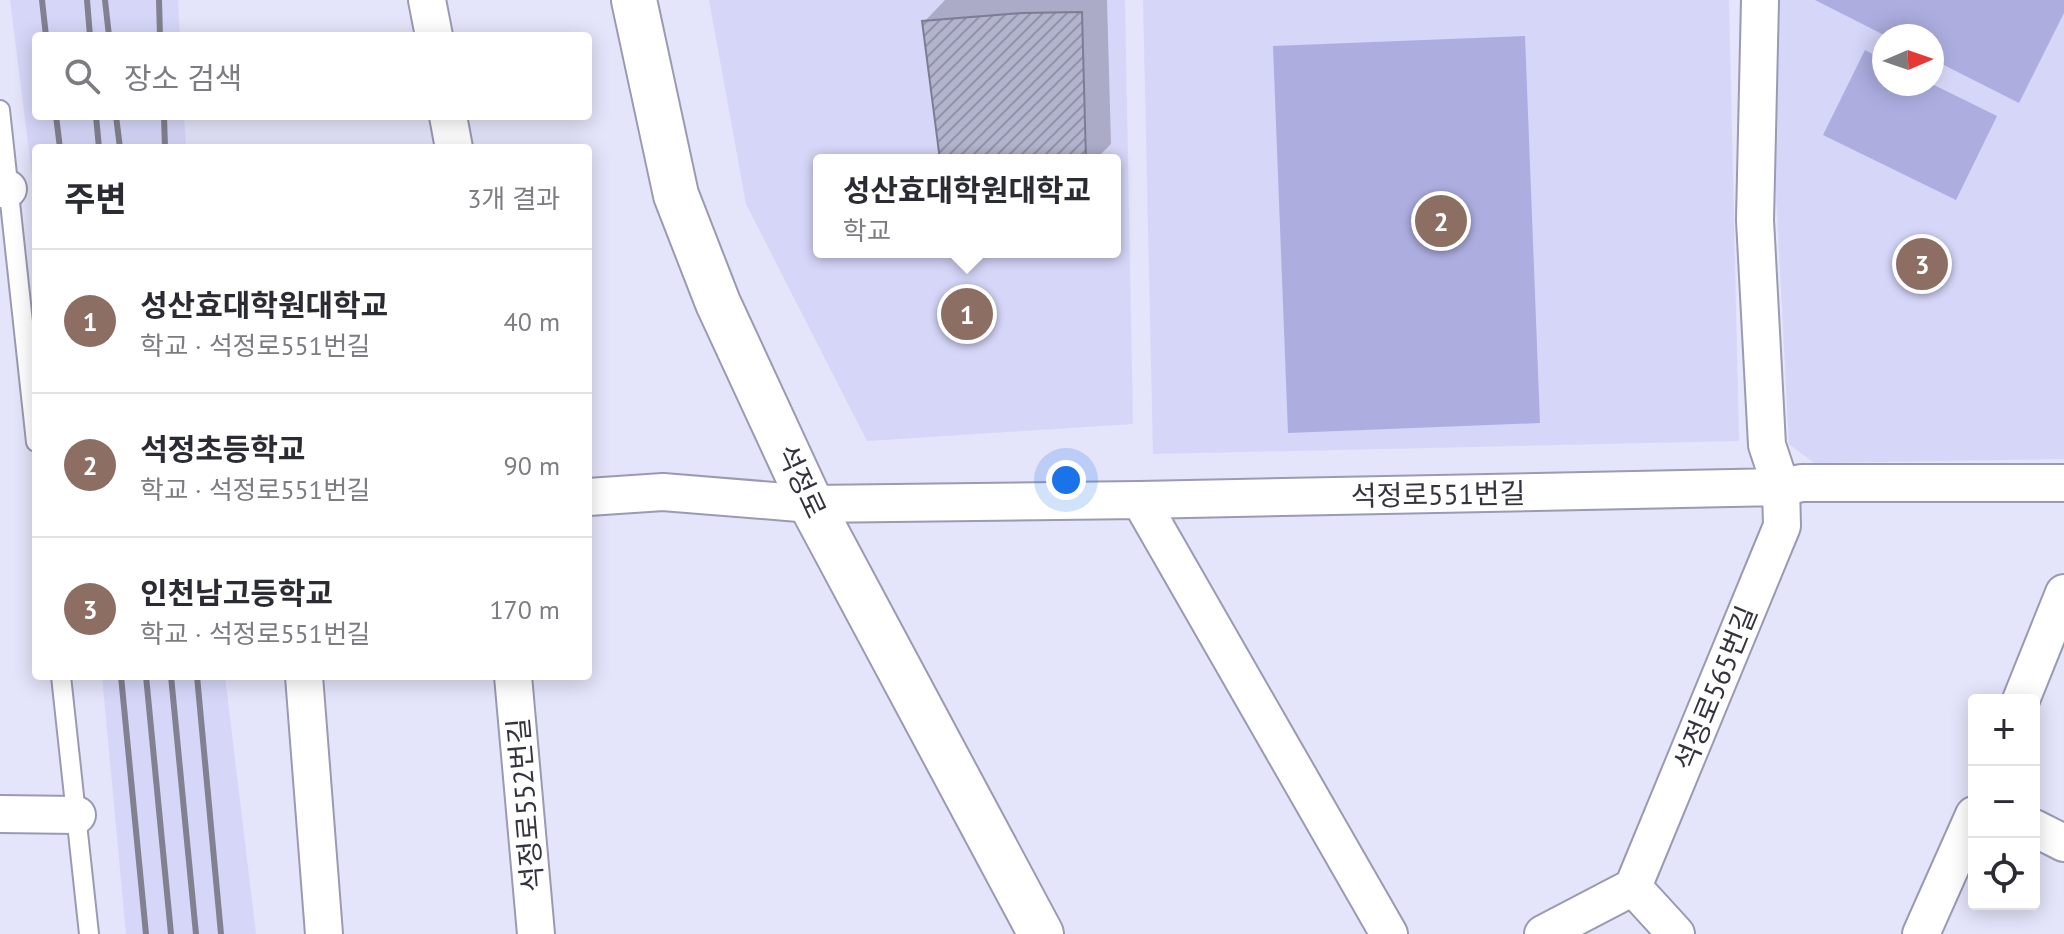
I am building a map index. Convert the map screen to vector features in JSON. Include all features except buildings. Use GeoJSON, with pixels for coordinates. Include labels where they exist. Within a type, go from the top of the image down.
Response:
{"type":"FeatureCollection","features":[{"type":"Feature","properties":{"kind":"main road","name":"석정로"},"geometry":{"type":"LineString","coordinates":[[634,0],[676,195],[718,303],[811,504],[1041,934]]}},
{"type":"Feature","properties":{"kind":"street"},"geometry":{"type":"LineString","coordinates":[[427,0],[433,32]]}},
{"type":"Feature","properties":{"kind":"street","name":"석정로565번길"},"geometry":{"type":"LineString","coordinates":[[1633,887],[1782,526],[1781,487],[1767,445],[1755,220],[1760,0]]}},
{"type":"Feature","properties":{"kind":"street"},"geometry":{"type":"LineString","coordinates":[[449,120],[453,144]]}},
{"type":"Feature","properties":{"kind":"street","name":"석정로551번길"},"geometry":{"type":"LineString","coordinates":[[811,504],[1781,487],[1802,483],[2064,483]]}},
{"type":"Feature","properties":{"kind":"street"},"geometry":{"type":"LineString","coordinates":[[592,497],[663,492],[811,504]]}},
{"type":"Feature","properties":{"kind":"street"},"geometry":{"type":"LineString","coordinates":[[1140,500],[1389,934]]}},
{"type":"Feature","properties":{"kind":"street"},"geometry":{"type":"LineString","coordinates":[[2023,694],[2064,593]]}},
{"type":"Feature","properties":{"kind":"street"},"geometry":{"type":"LineString","coordinates":[[304,680],[324,934]]}},
{"type":"Feature","properties":{"kind":"street","name":"석정로552번길"},"geometry":{"type":"LineString","coordinates":[[513,680],[536,934]]}},
{"type":"Feature","properties":{"kind":"street"},"geometry":{"type":"LineString","coordinates":[[0,814],[77,815]]}},
{"type":"Feature","properties":{"kind":"street"},"geometry":{"type":"LineString","coordinates":[[1921,934],[1968,828]]}},
{"type":"Feature","properties":{"kind":"street"},"geometry":{"type":"LineString","coordinates":[[2040,831],[2064,843]]}},
{"type":"Feature","properties":{"kind":"street"},"geometry":{"type":"LineString","coordinates":[[1543,934],[1633,887],[1676,934]]}},
{"type":"Feature","properties":{"kind":"lane"},"geometry":{"type":"LineString","coordinates":[[0,110],[4,189],[32,410]]}},
{"type":"Feature","properties":{"kind":"lane"},"geometry":{"type":"LineString","coordinates":[[61,680],[89,934]]}},
{"type":"Feature","properties":{"kind":"shaded area"},"geometry":{"type":"Polygon","coordinates":[[[10,0],[178,0],[180,32],[32,32],[32,120],[184,120],[186,144],[32,144],[32,175],[10,0]]]}},
{"type":"Feature","properties":{"kind":"shaded area"},"geometry":{"type":"Polygon","coordinates":[[[709,0],[1125,0],[1133,424],[867,441],[746,204],[709,0]]]}},
{"type":"Feature","properties":{"kind":"shaded area"},"geometry":{"type":"Polygon","coordinates":[[[1143,0],[1729,0],[1739,441],[1153,454],[1143,0]]]}},
{"type":"Feature","properties":{"kind":"shaded area"},"geometry":{"type":"Polygon","coordinates":[[[1766,0],[2064,0],[2064,459],[1814,463],[1789,444],[1766,0]]]}},
{"type":"Feature","properties":{"kind":"shaded area"},"geometry":{"type":"Polygon","coordinates":[[[1815,0],[2064,0],[2064,13],[2019,103],[1944,65],[1944,24],[1872,24],[1872,29],[1815,0]]]}},
{"type":"Feature","properties":{"kind":"shaded area"},"geometry":{"type":"Polygon","coordinates":[[[1525,36],[1540,423],[1288,433],[1273,46],[1525,36]]]}},
{"type":"Feature","properties":{"kind":"shaded area"},"geometry":{"type":"Polygon","coordinates":[[[1865,50],[1872,54],[1872,96],[1944,96],[1944,90],[1997,116],[1956,200],[1823,135],[1865,50]]]}},
{"type":"Feature","properties":{"kind":"shaded area"},"geometry":{"type":"Polygon","coordinates":[[[102,680],[225,680],[256,934],[126,934],[102,680]]]}},
{"type":"Feature","properties":{"kind":"railway"},"geometry":{"type":"LineString","coordinates":[[42,0],[46,32]]}},
{"type":"Feature","properties":{"kind":"railway"},"geometry":{"type":"LineString","coordinates":[[87,0],[90,32]]}},
{"type":"Feature","properties":{"kind":"railway"},"geometry":{"type":"LineString","coordinates":[[105,0],[109,32]]}},
{"type":"Feature","properties":{"kind":"railway"},"geometry":{"type":"LineString","coordinates":[[159,0],[160,32]]}},
{"type":"Feature","properties":{"kind":"railway"},"geometry":{"type":"LineString","coordinates":[[56,120],[60,144]]}},
{"type":"Feature","properties":{"kind":"railway"},"geometry":{"type":"LineString","coordinates":[[96,120],[99,144]]}},
{"type":"Feature","properties":{"kind":"railway"},"geometry":{"type":"LineString","coordinates":[[116,120],[120,144]]}},
{"type":"Feature","properties":{"kind":"railway"},"geometry":{"type":"LineString","coordinates":[[164,120],[165,144]]}},
{"type":"Feature","properties":{"kind":"railway"},"geometry":{"type":"LineString","coordinates":[[121,680],[146,934]]}},
{"type":"Feature","properties":{"kind":"railway"},"geometry":{"type":"LineString","coordinates":[[146,680],[171,934]]}},
{"type":"Feature","properties":{"kind":"railway"},"geometry":{"type":"LineString","coordinates":[[171,680],[196,934]]}},
{"type":"Feature","properties":{"kind":"railway"},"geometry":{"type":"LineString","coordinates":[[197,680],[221,934]]}},
{"type":"Feature","properties":{"kind":"place","name":"석정초등학교"},"geometry":{"type":"Point","coordinates":[1441,221]}},
{"type":"Feature","properties":{"kind":"place","name":"인천남고등학교"},"geometry":{"type":"Point","coordinates":[1922,264]}},
{"type":"Feature","properties":{"kind":"place","name":"성산효대학원대학교"},"geometry":{"type":"Point","coordinates":[967,314]}}]}
